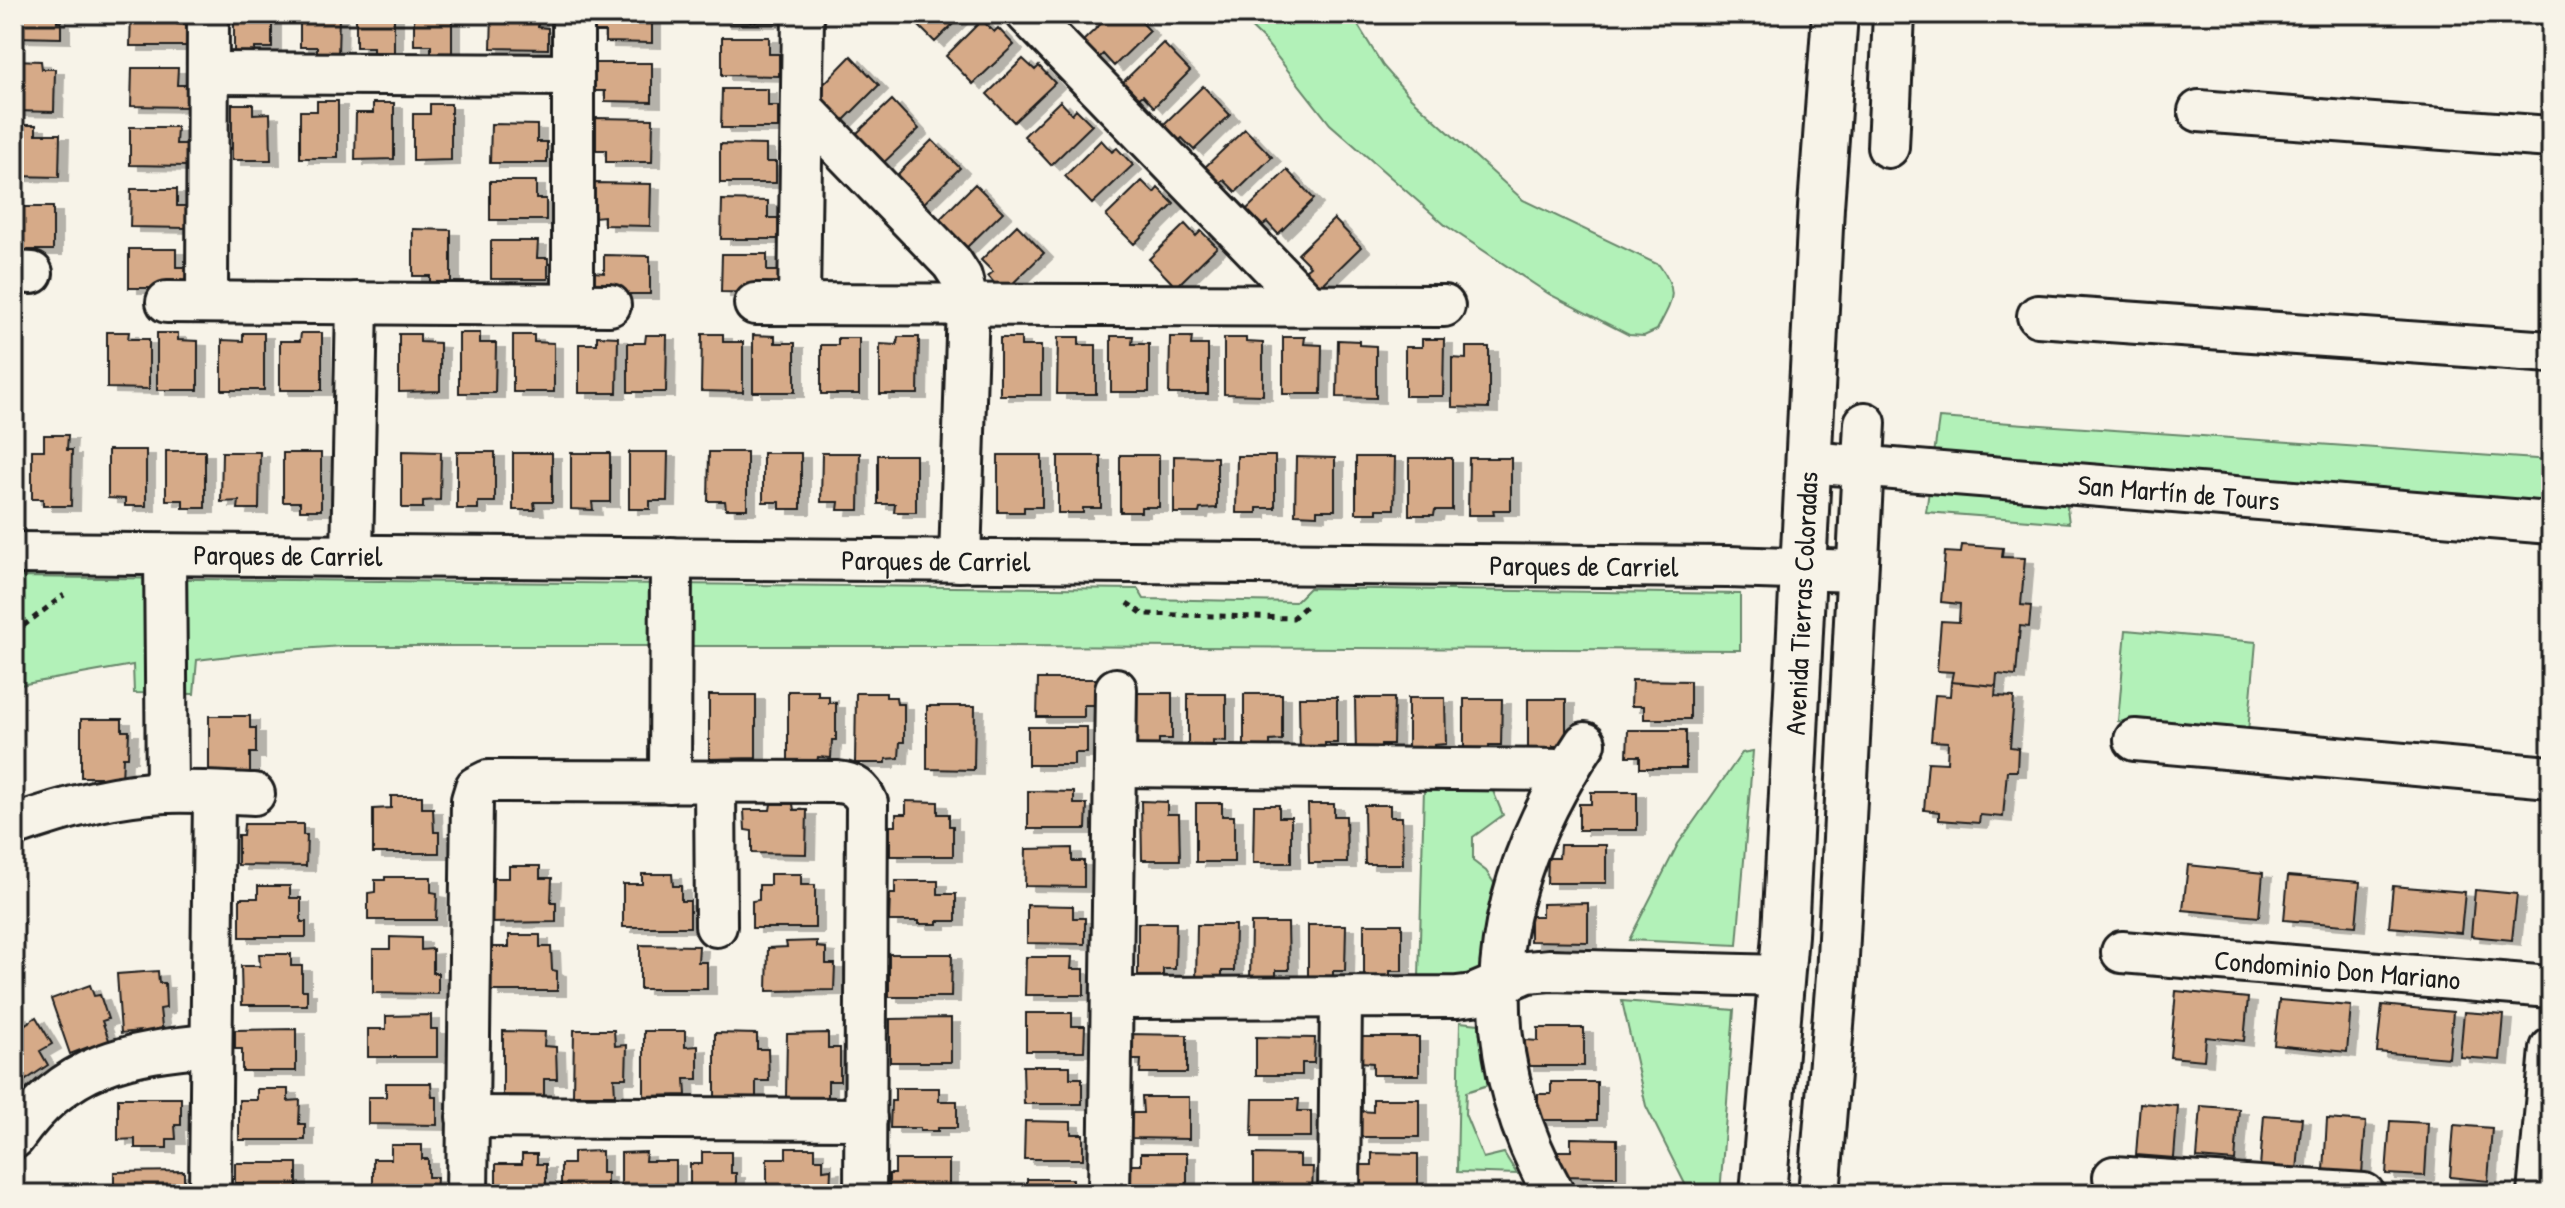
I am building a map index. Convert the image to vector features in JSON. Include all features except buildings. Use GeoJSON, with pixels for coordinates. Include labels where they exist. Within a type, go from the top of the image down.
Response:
{"type":"FeatureCollection","features":[{"type":"Feature","properties":{"kind":"street"},"geometry":{"type":"LineString","coordinates":[[207,302],[208,14]]}},
{"type":"Feature","properties":{"kind":"street"},"geometry":{"type":"LineString","coordinates":[[167,302],[592,304],[573,75],[573,14]]}},
{"type":"Feature","properties":{"kind":"street"},"geometry":{"type":"LineString","coordinates":[[799,304],[803,14]]}},
{"type":"Feature","properties":{"kind":"street"},"geometry":{"type":"LineString","coordinates":[[1027,14],[1308,304]]}},
{"type":"Feature","properties":{"kind":"street","name":"Avenida Tierras Coloradas"},"geometry":{"type":"LineString","coordinates":[[1763,1194],[1782,976],[1821,207],[1835,14]]}},
{"type":"Feature","properties":{"kind":"street"},"geometry":{"type":"LineString","coordinates":[[1888,147],[1894,14]]}},
{"type":"Feature","properties":{"kind":"street"},"geometry":{"type":"LineString","coordinates":[[208,73],[573,75]]}},
{"type":"Feature","properties":{"kind":"street"},"geometry":{"type":"LineString","coordinates":[[802,108],[952,263],[961,277],[968,304],[960,561]]}},
{"type":"Feature","properties":{"kind":"street"},"geometry":{"type":"LineString","coordinates":[[2199,111],[2551,137]]}},
{"type":"Feature","properties":{"kind":"street"},"geometry":{"type":"LineString","coordinates":[[352,556],[357,303]]}},
{"type":"Feature","properties":{"kind":"street"},"geometry":{"type":"LineString","coordinates":[[755,304],[1444,306]]}},
{"type":"Feature","properties":{"kind":"street"},"geometry":{"type":"LineString","coordinates":[[2038,316],[2551,352]]}},
{"type":"Feature","properties":{"kind":"street","name":"Avenida Tierras Coloradas"},"geometry":{"type":"LineString","coordinates":[[1819,1194],[1837,977],[1865,423]]}},
{"type":"Feature","properties":{"kind":"street","name":"San Martín de Tours"},"geometry":{"type":"LineString","coordinates":[[1808,462],[2551,523]]}},
{"type":"Feature","properties":{"kind":"street","name":"Parques de Carriel"},"geometry":{"type":"LineString","coordinates":[[14,553],[1802,568],[1857,571]]}},
{"type":"Feature","properties":{"kind":"street"},"geometry":{"type":"LineString","coordinates":[[165,555],[167,792]]}},
{"type":"Feature","properties":{"kind":"street"},"geometry":{"type":"LineString","coordinates":[[670,782],[671,558]]}},
{"type":"Feature","properties":{"kind":"street"},"geometry":{"type":"LineString","coordinates":[[1109,1194],[1116,689]]}},
{"type":"Feature","properties":{"kind":"street"},"geometry":{"type":"LineString","coordinates":[[2135,740],[2551,777]]}},
{"type":"Feature","properties":{"kind":"street"},"geometry":{"type":"LineString","coordinates":[[1115,766],[1576,756],[1543,814],[1524,861],[1503,941],[1499,982],[1504,1059],[1513,1097],[1524,1132],[1554,1194]]}},
{"type":"Feature","properties":{"kind":"street"},"geometry":{"type":"LineString","coordinates":[[467,1194],[472,800],[476,787],[488,781],[837,782],[848,783],[863,794],[867,803],[865,1194]]}},
{"type":"Feature","properties":{"kind":"street"},"geometry":{"type":"LineString","coordinates":[[715,782],[716,926]]}},
{"type":"Feature","properties":{"kind":"street"},"geometry":{"type":"LineString","coordinates":[[14,826],[77,805],[129,796],[167,792],[254,794]]}},
{"type":"Feature","properties":{"kind":"street"},"geometry":{"type":"LineString","coordinates":[[210,1194],[214,793]]}},
{"type":"Feature","properties":{"kind":"street","name":"Condominio Don Mariano"},"geometry":{"type":"LineString","coordinates":[[2122,952],[2551,987]]}},
{"type":"Feature","properties":{"kind":"street"},"geometry":{"type":"LineString","coordinates":[[1112,998],[1457,997],[1473,995],[1527,972],[1550,970],[1782,976]]}},
{"type":"Feature","properties":{"kind":"street"},"geometry":{"type":"LineString","coordinates":[[1339,1194],[1341,998]]}},
{"type":"Feature","properties":{"kind":"street"},"geometry":{"type":"LineString","coordinates":[[14,1138],[53,1093],[104,1064],[155,1050],[211,1045]]}},
{"type":"Feature","properties":{"kind":"street"},"geometry":{"type":"LineString","coordinates":[[2543,1187],[2551,1049]]}},
{"type":"Feature","properties":{"kind":"street"},"geometry":{"type":"LineString","coordinates":[[467,1117],[866,1119]]}},
{"type":"Feature","properties":{"kind":"street"},"geometry":{"type":"LineString","coordinates":[[2114,1177],[2364,1194]]}},
{"type":"Feature","properties":{"kind":"path"},"geometry":{"type":"LineString","coordinates":[[14,633],[65,594]]}},
{"type":"Feature","properties":{"kind":"green space"},"geometry":{"type":"Polygon","coordinates":[[[1237,14],[1351,14],[1383,66],[1411,98],[1523,200],[1659,265],[1670,283],[1672,297],[1657,330],[1644,336],[1629,335],[1549,294],[1445,225],[1330,124],[1264,40],[1237,14]]]}},
{"type":"Feature","properties":{"kind":"green space"},"geometry":{"type":"Polygon","coordinates":[[[1939,418],[2551,460],[2551,508],[2063,478],[2069,523],[1926,512],[1939,418]]]}},
{"type":"Feature","properties":{"kind":"green space"},"geometry":{"type":"Polygon","coordinates":[[[14,577],[1138,589],[1144,599],[1295,602],[1309,588],[1740,594],[1740,650],[342,646],[197,660],[194,694],[134,693],[133,665],[14,686],[14,577]]]}},
{"type":"Feature","properties":{"kind":"green space"},"geometry":{"type":"Polygon","coordinates":[[[2126,630],[2256,642],[2248,732],[2118,721],[2126,630]]]}},
{"type":"Feature","properties":{"kind":"green space"},"geometry":{"type":"Polygon","coordinates":[[[1753,751],[1737,945],[1629,940],[1678,844],[1742,753],[1753,751]]]}},
{"type":"Feature","properties":{"kind":"green space"},"geometry":{"type":"Polygon","coordinates":[[[1424,787],[1493,791],[1503,815],[1473,837],[1473,861],[1486,871],[1496,886],[1485,968],[1470,979],[1419,978],[1424,787]]]}},
{"type":"Feature","properties":{"kind":"green space"},"geometry":{"type":"Polygon","coordinates":[[[1622,1001],[1734,1010],[1720,1194],[1690,1194],[1646,1106],[1622,1001]]]}},
{"type":"Feature","properties":{"kind":"green space"},"geometry":{"type":"Polygon","coordinates":[[[1460,1022],[1479,1024],[1491,1084],[1466,1092],[1465,1114],[1483,1158],[1504,1153],[1517,1174],[1457,1172],[1460,1022]]]}}]}
